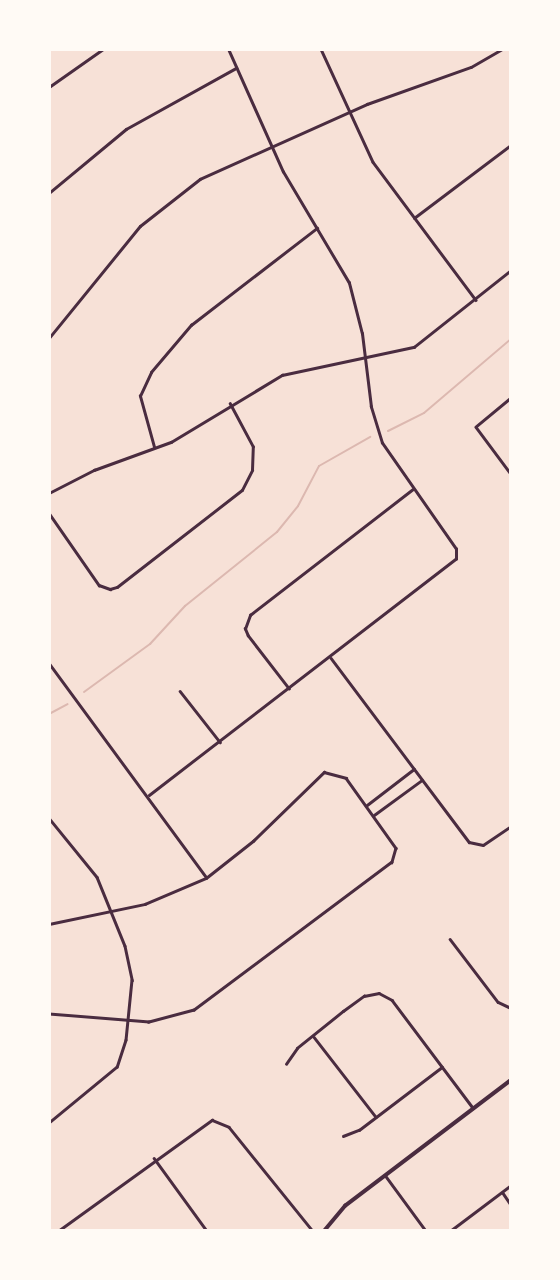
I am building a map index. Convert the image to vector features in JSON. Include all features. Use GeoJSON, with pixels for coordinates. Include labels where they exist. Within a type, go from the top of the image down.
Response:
{"type":"FeatureCollection","features":[{"type":"Feature","properties":{"kind":"street"},"geometry":{"type":"LineString","coordinates":[[49,87],[103,49]]}},
{"type":"Feature","properties":{"kind":"street"},"geometry":{"type":"LineString","coordinates":[[149,795],[331,658],[456,559],[456,549],[412,491],[377,429],[349,284],[271,146],[228,49]]}},
{"type":"Feature","properties":{"kind":"street"},"geometry":{"type":"LineString","coordinates":[[321,49],[347,113],[373,162],[476,300]]}},
{"type":"Feature","properties":{"kind":"street"},"geometry":{"type":"LineString","coordinates":[[49,338],[51,332],[159,209],[200,179],[347,113],[471,67],[502,49]]}},
{"type":"Feature","properties":{"kind":"street"},"geometry":{"type":"LineString","coordinates":[[49,193],[126,129],[236,68]]}},
{"type":"Feature","properties":{"kind":"street"},"geometry":{"type":"LineString","coordinates":[[414,218],[511,145]]}},
{"type":"Feature","properties":{"kind":"street"},"geometry":{"type":"LineString","coordinates":[[154,448],[140,396],[151,372],[191,325],[317,228]]}},
{"type":"Feature","properties":{"kind":"street"},"geometry":{"type":"LineString","coordinates":[[49,493],[154,448],[289,372],[365,358],[424,343],[511,270]]}},
{"type":"Feature","properties":{"kind":"street"},"geometry":{"type":"LineString","coordinates":[[511,398],[476,427],[511,474]]}},
{"type":"Feature","properties":{"kind":"street"},"geometry":{"type":"LineString","coordinates":[[49,513],[96,581],[110,589],[242,490],[252,470],[253,447],[230,404]]}},
{"type":"Feature","properties":{"kind":"street"},"geometry":{"type":"LineString","coordinates":[[289,689],[245,629],[250,615],[412,491]]}},
{"type":"Feature","properties":{"kind":"street"},"geometry":{"type":"LineString","coordinates":[[331,658],[422,780],[476,846],[511,826]]}},
{"type":"Feature","properties":{"kind":"street"},"geometry":{"type":"LineString","coordinates":[[49,663],[149,795],[206,877]]}},
{"type":"Feature","properties":{"kind":"street"},"geometry":{"type":"LineString","coordinates":[[180,691],[219,742]]}},
{"type":"Feature","properties":{"kind":"street"},"geometry":{"type":"LineString","coordinates":[[367,805],[414,769]]}},
{"type":"Feature","properties":{"kind":"street"},"geometry":{"type":"LineString","coordinates":[[49,924],[145,904],[206,877],[253,841],[320,774],[331,771],[346,778],[394,842],[395,855],[392,862],[210,1000],[174,1017],[129,1021],[49,1014]]}},
{"type":"Feature","properties":{"kind":"street"},"geometry":{"type":"LineString","coordinates":[[374,815],[422,780]]}},
{"type":"Feature","properties":{"kind":"street"},"geometry":{"type":"LineString","coordinates":[[49,818],[93,871],[131,967],[129,1021],[117,1068],[49,1123]]}},
{"type":"Feature","properties":{"kind":"street"},"geometry":{"type":"LineString","coordinates":[[450,939],[498,1002],[511,1008]]}},
{"type":"Feature","properties":{"kind":"street"},"geometry":{"type":"LineString","coordinates":[[286,1064],[297,1048],[364,996],[379,993],[392,1000],[474,1108]]}},
{"type":"Feature","properties":{"kind":"street"},"geometry":{"type":"LineString","coordinates":[[313,1036],[376,1117]]}},
{"type":"Feature","properties":{"kind":"street"},"geometry":{"type":"LineString","coordinates":[[342,1136],[376,1117],[442,1067]]}},
{"type":"Feature","properties":{"kind":"street"},"geometry":{"type":"LineString","coordinates":[[324,1231],[338,1212],[511,1080]]}},
{"type":"Feature","properties":{"kind":"street"},"geometry":{"type":"LineString","coordinates":[[58,1231],[203,1124],[218,1121],[229,1127],[313,1231]]}},
{"type":"Feature","properties":{"kind":"street"},"geometry":{"type":"LineString","coordinates":[[154,1158],[207,1231]]}},
{"type":"Feature","properties":{"kind":"street"},"geometry":{"type":"LineString","coordinates":[[385,1175],[426,1231]]}},
{"type":"Feature","properties":{"kind":"street"},"geometry":{"type":"LineString","coordinates":[[450,1231],[511,1185]]}},
{"type":"Feature","properties":{"kind":"street"},"geometry":{"type":"LineString","coordinates":[[502,1192],[511,1205]]}},
{"type":"Feature","properties":{"kind":"waterway"},"geometry":{"type":"LineString","coordinates":[[388,431],[424,413],[511,339]]}},
{"type":"Feature","properties":{"kind":"waterway"},"geometry":{"type":"LineString","coordinates":[[84,692],[150,644],[185,606],[277,532],[298,506],[319,466],[370,437]]}},
{"type":"Feature","properties":{"kind":"waterway"},"geometry":{"type":"LineString","coordinates":[[49,714],[68,704]]}}]}
